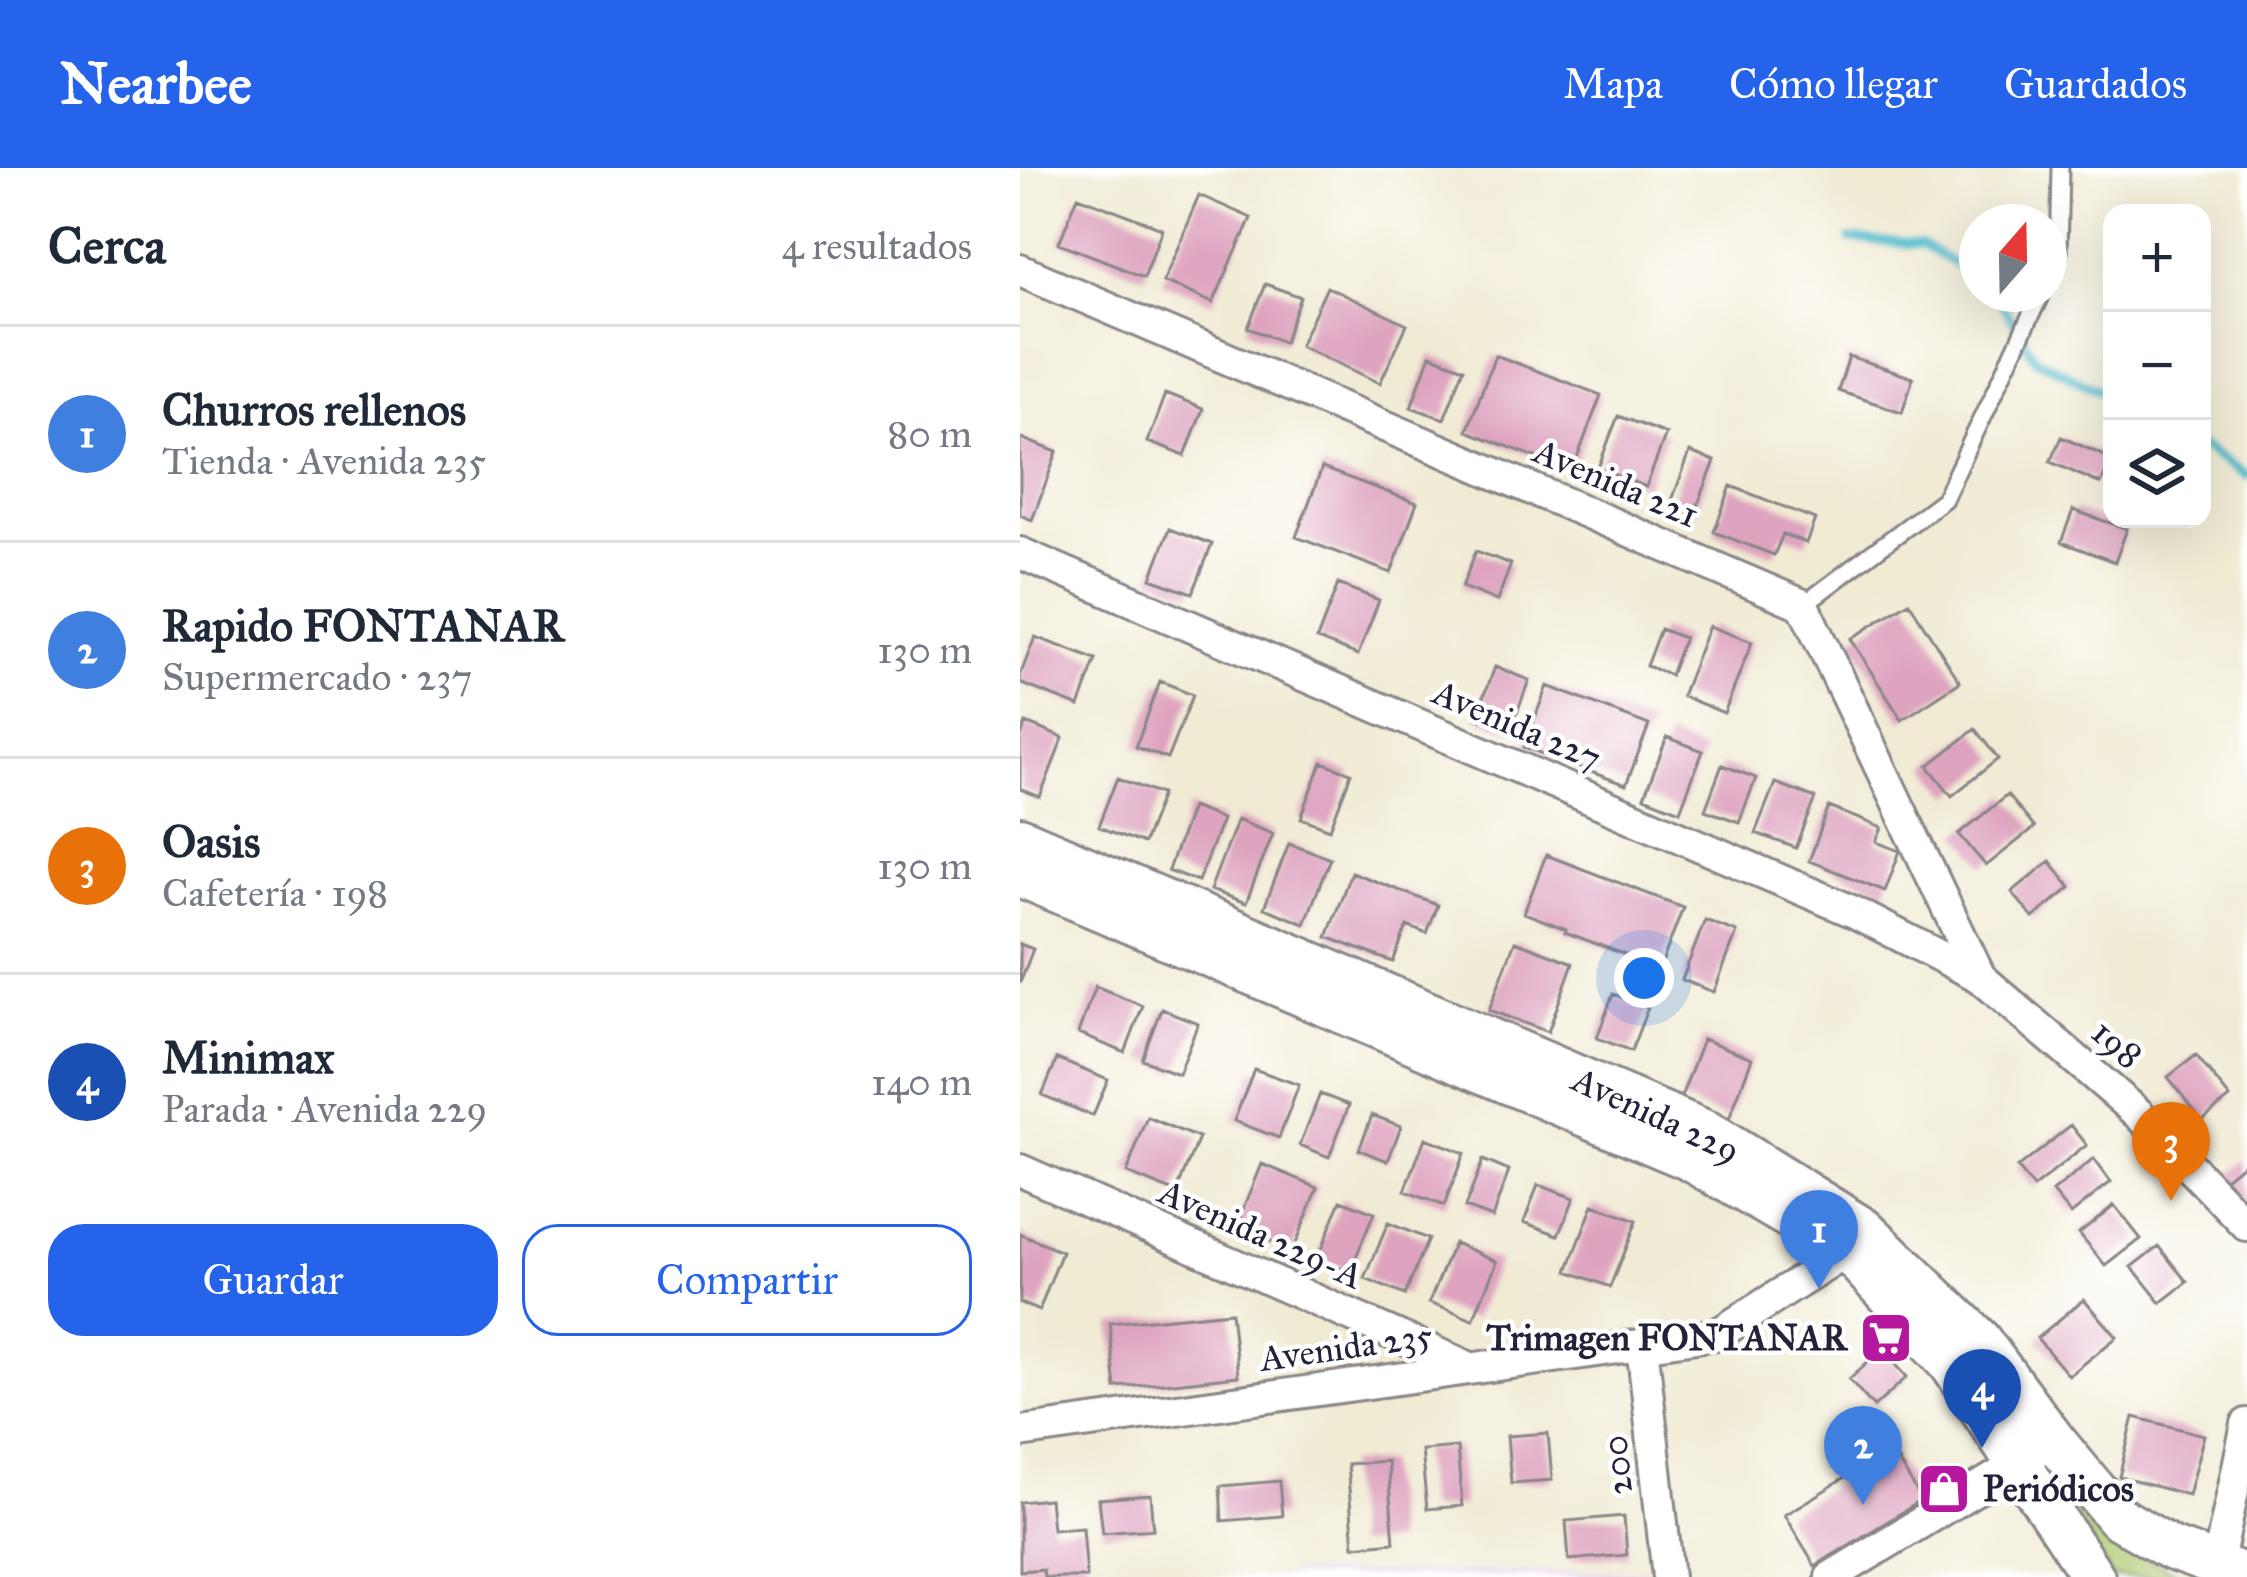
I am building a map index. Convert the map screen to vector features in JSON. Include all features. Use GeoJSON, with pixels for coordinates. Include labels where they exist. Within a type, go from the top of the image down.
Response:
{"type":"FeatureCollection","features":[{"type":"Feature","properties":{"kind":"street","name":"Avenida 221"},"geometry":{"type":"LineString","coordinates":[[1020,270],[1803,605]]}},
{"type":"Feature","properties":{"kind":"street","name":"Avenida 227"},"geometry":{"type":"LineString","coordinates":[[1020,554],[1854,912],[1980,977]]}},
{"type":"Feature","properties":{"kind":"street"},"geometry":{"type":"LineString","coordinates":[[1803,605],[1980,977]]}},
{"type":"Feature","properties":{"kind":"street","name":"Avenida 229"},"geometry":{"type":"LineString","coordinates":[[1020,839],[1708,1133],[1857,1241],[1979,1340],[2093,1577]]}},
{"type":"Feature","properties":{"kind":"street","name":"Avenida 229"},"geometry":{"type":"LineString","coordinates":[[1020,874],[1692,1160],[1857,1241]]}},
{"type":"Feature","properties":{"kind":"street","name":"198"},"geometry":{"type":"LineString","coordinates":[[1980,977],[2138,1114],[2247,1226]]}},
{"type":"Feature","properties":{"kind":"street","name":"Avenida 229-A"},"geometry":{"type":"LineString","coordinates":[[1020,1170],[1471,1369]]}},
{"type":"Feature","properties":{"kind":"street","name":"Avenida 235"},"geometry":{"type":"LineString","coordinates":[[1020,1432],[1718,1334],[1857,1241]]}},
{"type":"Feature","properties":{"kind":"street","name":"200"},"geometry":{"type":"LineString","coordinates":[[1642,1344],[1668,1577]]}},
{"type":"Feature","properties":{"kind":"street"},"geometry":{"type":"LineString","coordinates":[[2239,1574],[2247,1424]]}},
{"type":"Feature","properties":{"kind":"street"},"geometry":{"type":"LineString","coordinates":[[1831,1577],[2036,1453]]}},
{"type":"Feature","properties":{"kind":"street","name":"Avenida 229"},"geometry":{"type":"LineString","coordinates":[[2036,1453],[2117,1517],[2170,1548],[2239,1574]]}},
{"type":"Feature","properties":{"kind":"lane"},"geometry":{"type":"LineString","coordinates":[[2059,204],[2060,168]]}},
{"type":"Feature","properties":{"kind":"lane"},"geometry":{"type":"LineString","coordinates":[[1803,605],[1944,499],[2032,312]]}},
{"type":"Feature","properties":{"kind":"shaded area"},"geometry":{"type":"Polygon","coordinates":[[[1653,1571],[1654,1577],[1258,1577],[1301,1573],[1653,1571]]]}},
{"type":"Feature","properties":{"kind":"green space"},"geometry":{"type":"Polygon","coordinates":[[[2060,1478],[2122,1544],[2184,1577],[2111,1577],[2054,1482],[2060,1478]]]}},
{"type":"Feature","properties":{"kind":"building"},"geometry":{"type":"Polygon","coordinates":[[[1199,195],[1251,218],[1213,303],[1162,281],[1199,195]]]}},
{"type":"Feature","properties":{"kind":"building"},"geometry":{"type":"Polygon","coordinates":[[[1078,196],[1162,228],[1144,276],[1059,243],[1078,196]]]}},
{"type":"Feature","properties":{"kind":"building"},"geometry":{"type":"Polygon","coordinates":[[[1265,284],[1301,297],[1284,342],[1248,328],[1265,284]]]}},
{"type":"Feature","properties":{"kind":"building"},"geometry":{"type":"Polygon","coordinates":[[[1327,287],[1407,325],[1380,383],[1300,345],[1327,287]]]}},
{"type":"Feature","properties":{"kind":"building"},"geometry":{"type":"Polygon","coordinates":[[[1430,355],[1464,368],[1444,419],[1411,407],[1430,355]]]}},
{"type":"Feature","properties":{"kind":"building"},"geometry":{"type":"Polygon","coordinates":[[[1495,355],[1601,395],[1572,471],[1467,431],[1495,355]]]}},
{"type":"Feature","properties":{"kind":"building"},"geometry":{"type":"Polygon","coordinates":[[[1849,357],[1913,378],[1902,412],[1838,391],[1849,357]]]}},
{"type":"Feature","properties":{"kind":"building"},"geometry":{"type":"Polygon","coordinates":[[[1165,394],[1203,409],[1185,456],[1147,442],[1165,394]]]}},
{"type":"Feature","properties":{"kind":"building"},"geometry":{"type":"Polygon","coordinates":[[[1618,416],[1666,434],[1646,487],[1598,468],[1618,416]]]}},
{"type":"Feature","properties":{"kind":"building"},"geometry":{"type":"Polygon","coordinates":[[[2061,437],[2103,455],[2103,479],[2101,484],[2050,462],[2061,437]]]}},
{"type":"Feature","properties":{"kind":"building"},"geometry":{"type":"Polygon","coordinates":[[[1020,438],[1057,452],[1032,520],[1020,515],[1020,438]]]}},
{"type":"Feature","properties":{"kind":"building"},"geometry":{"type":"Polygon","coordinates":[[[1690,452],[1715,461],[1695,512],[1671,503],[1690,452]]]}},
{"type":"Feature","properties":{"kind":"building"},"geometry":{"type":"Polygon","coordinates":[[[1322,468],[1417,503],[1391,573],[1296,537],[1322,468]]]}},
{"type":"Feature","properties":{"kind":"building"},"geometry":{"type":"Polygon","coordinates":[[[1731,486],[1815,519],[1806,543],[1783,534],[1774,555],[1714,532],[1731,486]]]}},
{"type":"Feature","properties":{"kind":"building"},"geometry":{"type":"Polygon","coordinates":[[[2073,510],[2103,521],[2103,528],[2127,529],[2115,562],[2061,542],[2073,510]]]}},
{"type":"Feature","properties":{"kind":"building"},"geometry":{"type":"Polygon","coordinates":[[[1170,528],[1212,544],[1193,593],[1151,578],[1170,528]]]}},
{"type":"Feature","properties":{"kind":"building"},"geometry":{"type":"Polygon","coordinates":[[[1476,551],[1511,564],[1497,601],[1462,587],[1476,551]]]}},
{"type":"Feature","properties":{"kind":"building"},"geometry":{"type":"Polygon","coordinates":[[[1338,584],[1379,600],[1358,655],[1317,639],[1338,584]]]}},
{"type":"Feature","properties":{"kind":"building"},"geometry":{"type":"Polygon","coordinates":[[[1909,602],[1960,682],[1902,720],[1850,639],[1909,602]]]}},
{"type":"Feature","properties":{"kind":"building"},"geometry":{"type":"Polygon","coordinates":[[[1709,626],[1752,642],[1724,713],[1682,696],[1709,626]]]}},
{"type":"Feature","properties":{"kind":"building"},"geometry":{"type":"Polygon","coordinates":[[[1660,629],[1684,638],[1670,675],[1646,666],[1660,629]]]}},
{"type":"Feature","properties":{"kind":"building"},"geometry":{"type":"Polygon","coordinates":[[[1035,637],[1097,660],[1079,706],[1020,683],[1035,637]]]}},
{"type":"Feature","properties":{"kind":"building"},"geometry":{"type":"Polygon","coordinates":[[[1495,667],[1529,680],[1510,731],[1476,718],[1495,667]]]}},
{"type":"Feature","properties":{"kind":"building"},"geometry":{"type":"Polygon","coordinates":[[[1160,682],[1193,695],[1168,758],[1136,746],[1160,682]]]}},
{"type":"Feature","properties":{"kind":"building"},"geometry":{"type":"Polygon","coordinates":[[[1547,686],[1649,725],[1626,785],[1524,747],[1547,686]]]}},
{"type":"Feature","properties":{"kind":"building"},"geometry":{"type":"Polygon","coordinates":[[[1026,723],[1063,738],[1040,797],[1020,789],[1020,739],[1026,723]]]}},
{"type":"Feature","properties":{"kind":"building"},"geometry":{"type":"Polygon","coordinates":[[[1975,729],[1998,759],[1952,796],[1928,766],[1975,729]]]}},
{"type":"Feature","properties":{"kind":"building"},"geometry":{"type":"Polygon","coordinates":[[[1667,737],[1703,751],[1680,811],[1644,797],[1667,737]]]}},
{"type":"Feature","properties":{"kind":"building"},"geometry":{"type":"Polygon","coordinates":[[[1322,762],[1351,773],[1330,829],[1301,818],[1322,762]]]}},
{"type":"Feature","properties":{"kind":"building"},"geometry":{"type":"Polygon","coordinates":[[[1722,765],[1756,778],[1739,822],[1705,810],[1722,765]]]}},
{"type":"Feature","properties":{"kind":"building"},"geometry":{"type":"Polygon","coordinates":[[[1118,777],[1163,794],[1144,843],[1099,826],[1118,777]]]}},
{"type":"Feature","properties":{"kind":"building"},"geometry":{"type":"Polygon","coordinates":[[[1775,783],[1816,798],[1796,848],[1755,833],[1775,783]]]}},
{"type":"Feature","properties":{"kind":"building"},"geometry":{"type":"Polygon","coordinates":[[[2007,795],[2034,828],[1986,866],[1959,834],[2007,795]]]}},
{"type":"Feature","properties":{"kind":"building"},"geometry":{"type":"Polygon","coordinates":[[[1191,807],[1222,819],[1198,881],[1168,870],[1191,807]]]}},
{"type":"Feature","properties":{"kind":"building"},"geometry":{"type":"Polygon","coordinates":[[[1829,807],[1882,828],[1876,842],[1900,851],[1885,891],[1809,861],[1829,807]]]}},
{"type":"Feature","properties":{"kind":"building"},"geometry":{"type":"Polygon","coordinates":[[[1237,819],[1273,833],[1246,903],[1210,890],[1237,819]]]}},
{"type":"Feature","properties":{"kind":"building"},"geometry":{"type":"Polygon","coordinates":[[[1289,843],[1330,858],[1305,924],[1264,908],[1289,843]]]}},
{"type":"Feature","properties":{"kind":"building"},"geometry":{"type":"Polygon","coordinates":[[[1546,855],[1683,907],[1660,968],[1524,913],[1546,855]]]}},
{"type":"Feature","properties":{"kind":"building"},"geometry":{"type":"Polygon","coordinates":[[[2050,861],[2071,887],[2033,918],[2012,892],[2050,861]]]}},
{"type":"Feature","properties":{"kind":"building"},"geometry":{"type":"Polygon","coordinates":[[[1351,872],[1438,905],[1427,934],[1407,926],[1393,962],[1327,937],[1351,872]]]}},
{"type":"Feature","properties":{"kind":"building"},"geometry":{"type":"Polygon","coordinates":[[[1705,920],[1737,932],[1714,992],[1682,980],[1705,920]]]}},
{"type":"Feature","properties":{"kind":"building"},"geometry":{"type":"Polygon","coordinates":[[[1515,941],[1573,963],[1548,1032],[1489,1010],[1515,941]]]}},
{"type":"Feature","properties":{"kind":"building"},"geometry":{"type":"Polygon","coordinates":[[[1020,944],[1033,949],[1020,983],[1020,944]]]}},
{"type":"Feature","properties":{"kind":"building"},"geometry":{"type":"Polygon","coordinates":[[[1095,987],[1143,1006],[1125,1053],[1078,1034],[1095,987]]]}},
{"type":"Feature","properties":{"kind":"building"},"geometry":{"type":"Polygon","coordinates":[[[1613,994],[1648,1007],[1631,1051],[1597,1038],[1613,994]]]}},
{"type":"Feature","properties":{"kind":"building"},"geometry":{"type":"Polygon","coordinates":[[[1162,1009],[1198,1023],[1178,1073],[1143,1060],[1162,1009]]]}},
{"type":"Feature","properties":{"kind":"building"},"geometry":{"type":"Polygon","coordinates":[[[1703,1039],[1752,1058],[1729,1119],[1680,1100],[1703,1039]]]}},
{"type":"Feature","properties":{"kind":"building"},"geometry":{"type":"Polygon","coordinates":[[[2196,1055],[2230,1098],[2202,1120],[2168,1077],[2196,1055]]]}},
{"type":"Feature","properties":{"kind":"building"},"geometry":{"type":"Polygon","coordinates":[[[1057,1059],[1108,1080],[1093,1116],[1042,1095],[1057,1059]]]}},
{"type":"Feature","properties":{"kind":"building"},"geometry":{"type":"Polygon","coordinates":[[[1254,1069],[1299,1085],[1279,1138],[1234,1121],[1254,1069]]]}},
{"type":"Feature","properties":{"kind":"building"},"geometry":{"type":"Polygon","coordinates":[[[1320,1094],[1349,1105],[1329,1157],[1300,1145],[1320,1094]]]}},
{"type":"Feature","properties":{"kind":"building"},"geometry":{"type":"Polygon","coordinates":[[[1372,1115],[1401,1126],[1388,1161],[1359,1150],[1372,1115]]]}},
{"type":"Feature","properties":{"kind":"building"},"geometry":{"type":"Polygon","coordinates":[[[1148,1117],[1199,1138],[1177,1193],[1126,1173],[1148,1117]]]}},
{"type":"Feature","properties":{"kind":"building"},"geometry":{"type":"Polygon","coordinates":[[[2071,1125],[2087,1145],[2033,1188],[2017,1168],[2071,1125]]]}},
{"type":"Feature","properties":{"kind":"building"},"geometry":{"type":"Polygon","coordinates":[[[1425,1138],[1464,1153],[1444,1206],[1405,1191],[1425,1138]]]}},
{"type":"Feature","properties":{"kind":"building"},"geometry":{"type":"Polygon","coordinates":[[[2094,1159],[2111,1182],[2071,1214],[2053,1192],[2094,1159]]]}},
{"type":"Feature","properties":{"kind":"building"},"geometry":{"type":"Polygon","coordinates":[[[1483,1160],[1509,1171],[1492,1217],[1465,1207],[1483,1160]]]}},
{"type":"Feature","properties":{"kind":"building"},"geometry":{"type":"Polygon","coordinates":[[[2247,1160],[2247,1205],[2225,1178],[2247,1160]]]}},
{"type":"Feature","properties":{"kind":"building"},"geometry":{"type":"Polygon","coordinates":[[[1262,1164],[1318,1187],[1292,1251],[1236,1228],[1262,1164]]]}},
{"type":"Feature","properties":{"kind":"building"},"geometry":{"type":"Polygon","coordinates":[[[1538,1185],[1574,1198],[1559,1235],[1524,1222],[1538,1185]]]}},
{"type":"Feature","properties":{"kind":"building"},"geometry":{"type":"Polygon","coordinates":[[[1341,1200],[1374,1213],[1350,1272],[1317,1259],[1341,1200]]]}},
{"type":"Feature","properties":{"kind":"building"},"geometry":{"type":"Polygon","coordinates":[[[1593,1205],[1636,1221],[1610,1287],[1568,1271],[1593,1205]]]}},
{"type":"Feature","properties":{"kind":"building"},"geometry":{"type":"Polygon","coordinates":[[[2114,1205],[2141,1239],[2106,1266],[2079,1233],[2114,1205]]]}},
{"type":"Feature","properties":{"kind":"building"},"geometry":{"type":"Polygon","coordinates":[[[1388,1223],[1428,1239],[1405,1295],[1365,1279],[1388,1223]]]}},
{"type":"Feature","properties":{"kind":"building"},"geometry":{"type":"Polygon","coordinates":[[[1020,1234],[1062,1252],[1039,1311],[1020,1303],[1020,1234]]]}},
{"type":"Feature","properties":{"kind":"building"},"geometry":{"type":"Polygon","coordinates":[[[1454,1243],[1497,1261],[1473,1320],[1429,1303],[1454,1243]]]}},
{"type":"Feature","properties":{"kind":"building"},"geometry":{"type":"Polygon","coordinates":[[[2159,1246],[2188,1282],[2161,1303],[2132,1267],[2159,1246]]]}},
{"type":"Feature","properties":{"kind":"building"},"geometry":{"type":"Polygon","coordinates":[[[2084,1299],[2117,1337],[2069,1376],[2037,1338],[2084,1299]]]}},
{"type":"Feature","properties":{"kind":"building"},"geometry":{"type":"Polygon","coordinates":[[[1231,1312],[1238,1376],[1117,1389],[1110,1324],[1231,1312]]]}},
{"type":"Feature","properties":{"kind":"building"},"geometry":{"type":"Polygon","coordinates":[[[1882,1349],[1907,1377],[1874,1407],[1849,1379],[1882,1349]]]}},
{"type":"Feature","properties":{"kind":"building"},"geometry":{"type":"Polygon","coordinates":[[[2134,1417],[2204,1435],[2188,1495],[2119,1477],[2134,1417]]]}},
{"type":"Feature","properties":{"kind":"building"},"geometry":{"type":"Polygon","coordinates":[[[1548,1433],[1552,1480],[1511,1483],[1507,1436],[1548,1433]]]}},
{"type":"Feature","properties":{"kind":"building"},"geometry":{"type":"Polygon","coordinates":[[[1457,1447],[1462,1506],[1427,1509],[1421,1450],[1457,1447]]]}},
{"type":"Feature","properties":{"kind":"building"},"geometry":{"type":"Polygon","coordinates":[[[1891,1450],[1922,1500],[1815,1566],[1784,1515],[1891,1450]]]}},
{"type":"Feature","properties":{"kind":"building"},"geometry":{"type":"Polygon","coordinates":[[[1387,1461],[1394,1542],[1354,1546],[1347,1464],[1387,1461]]]}},
{"type":"Feature","properties":{"kind":"building"},"geometry":{"type":"Polygon","coordinates":[[[1279,1481],[1282,1516],[1222,1521],[1220,1486],[1279,1481]]]}},
{"type":"Feature","properties":{"kind":"building"},"geometry":{"type":"Polygon","coordinates":[[[1150,1495],[1153,1529],[1102,1533],[1098,1499],[1150,1495]]]}},
{"type":"Feature","properties":{"kind":"building"},"geometry":{"type":"Polygon","coordinates":[[[1049,1499],[1052,1529],[1082,1527],[1086,1577],[1044,1577],[1043,1569],[1020,1571],[1020,1502],[1049,1499]]]}},
{"type":"Feature","properties":{"kind":"building"},"geometry":{"type":"Polygon","coordinates":[[[1624,1516],[1627,1555],[1569,1560],[1566,1521],[1624,1516]]]}},
{"type":"Feature","properties":{"kind":"waterway"},"geometry":{"type":"LineString","coordinates":[[1850,240],[1922,245],[1959,267]]}},
{"type":"Feature","properties":{"kind":"waterway"},"geometry":{"type":"LineString","coordinates":[[2006,312],[2036,359],[2103,392]]}},
{"type":"Feature","properties":{"kind":"waterway"},"geometry":{"type":"LineString","coordinates":[[2211,454],[2247,476]]}},
{"type":"Feature","properties":{"kind":"place","name":"Oasis"},"geometry":{"type":"Point","coordinates":[2171,1201]}},
{"type":"Feature","properties":{"kind":"place","name":"Churros rellenos"},"geometry":{"type":"Point","coordinates":[1819,1289]}},
{"type":"Feature","properties":{"kind":"place","name":"Trimagen FONTANAR"},"geometry":{"type":"Point","coordinates":[1886,1338]}},
{"type":"Feature","properties":{"kind":"place","name":"Minimax"},"geometry":{"type":"Point","coordinates":[1982,1448]}},
{"type":"Feature","properties":{"kind":"place","name":"Periódicos"},"geometry":{"type":"Point","coordinates":[1944,1489]}},
{"type":"Feature","properties":{"kind":"place","name":"Rapido FONTANAR"},"geometry":{"type":"Point","coordinates":[1863,1505]}}]}
